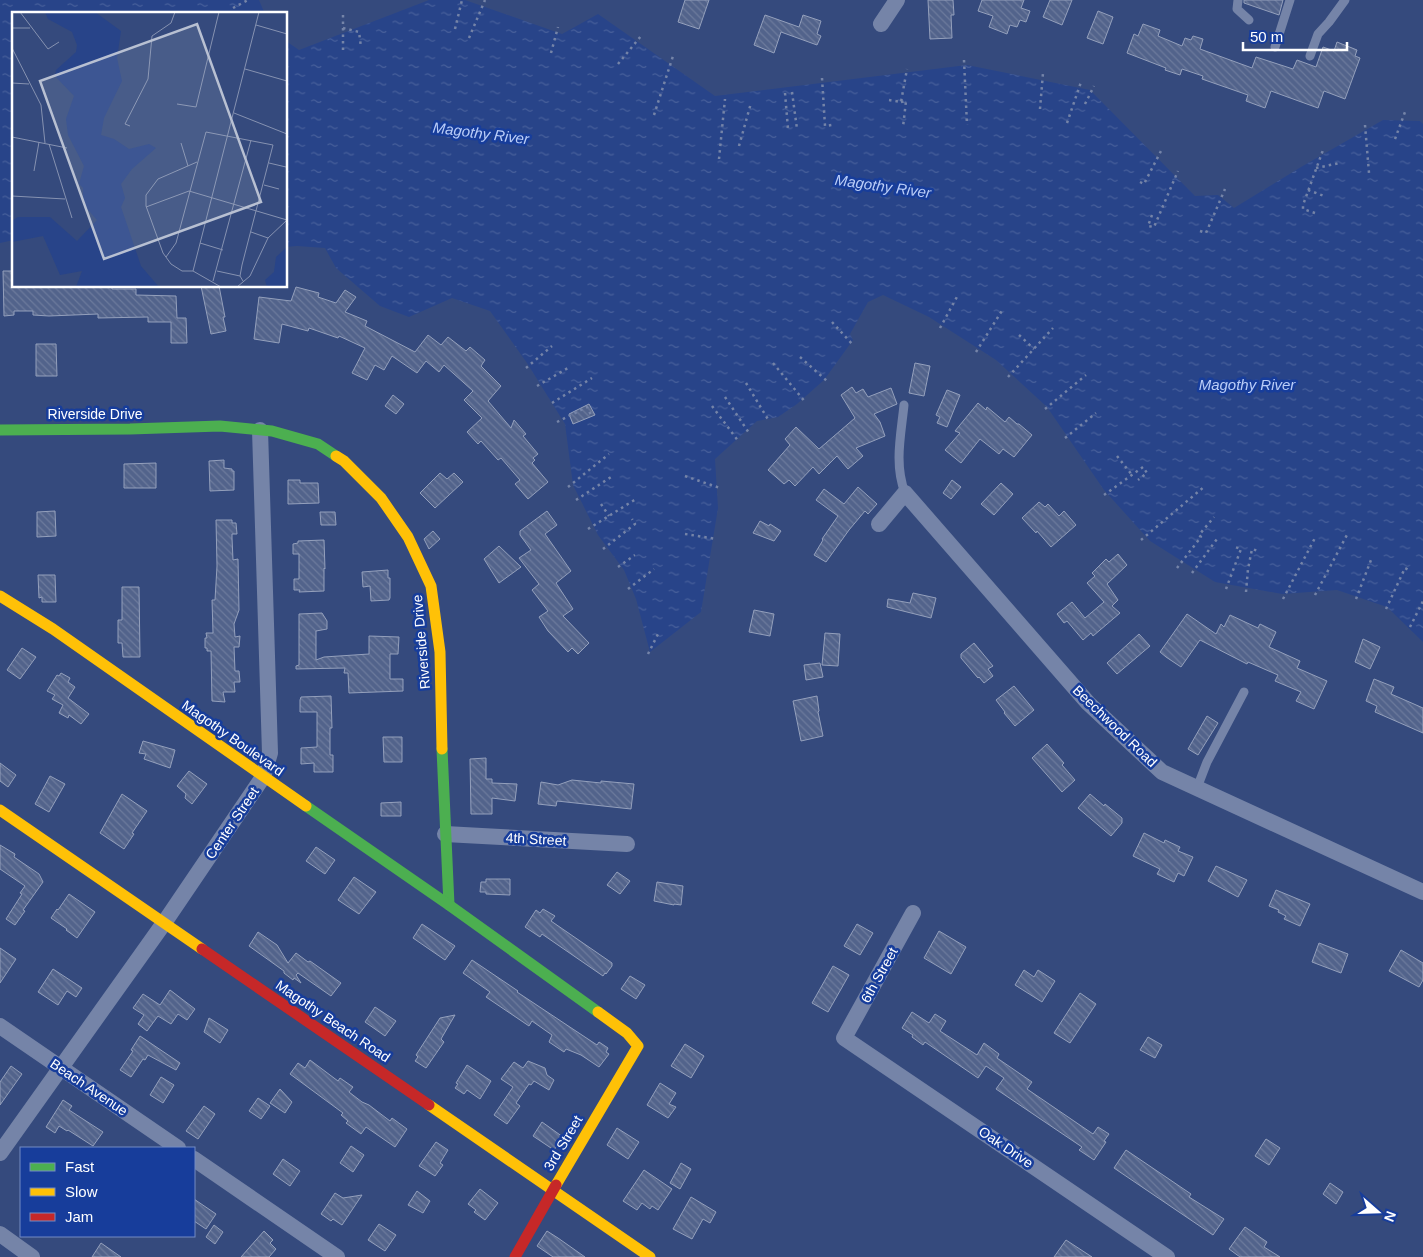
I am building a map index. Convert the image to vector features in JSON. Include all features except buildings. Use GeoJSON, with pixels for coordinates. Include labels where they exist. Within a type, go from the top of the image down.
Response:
{"type":"FeatureCollection","features":[{"type":"Feature","properties":{"kind":"street"},"geometry":{"type":"LineString","coordinates":[[881,24],[897,0]]}},
{"type":"Feature","properties":{"kind":"street","name":"Riverside Drive"},"geometry":{"type":"LineString","coordinates":[[0,430],[220,426],[272,431],[318,444],[344,461],[381,498],[408,537],[431,586],[440,652],[449,905]]}},
{"type":"Feature","properties":{"kind":"street","name":"Center Street"},"geometry":{"type":"LineString","coordinates":[[0,1153],[164,923],[262,777],[270,753],[260,430]]}},
{"type":"Feature","properties":{"kind":"street"},"geometry":{"type":"LineString","coordinates":[[879,524],[904,493]]}},
{"type":"Feature","properties":{"kind":"street","name":"Beechwood Road"},"geometry":{"type":"LineString","coordinates":[[904,493],[1088,704],[1162,772],[1423,892]]}},
{"type":"Feature","properties":{"kind":"street","name":"Magothy Boulevard"},"geometry":{"type":"LineString","coordinates":[[0,596],[53,629],[262,777],[449,905]]}},
{"type":"Feature","properties":{"kind":"street","name":"Magothy Beach Road"},"geometry":{"type":"LineString","coordinates":[[0,810],[650,1257]]}},
{"type":"Feature","properties":{"kind":"street","name":"4th Street"},"geometry":{"type":"LineString","coordinates":[[445,834],[627,844]]}},
{"type":"Feature","properties":{"kind":"street","name":"3rd Street"},"geometry":{"type":"LineString","coordinates":[[449,905],[627,1033],[638,1046],[515,1257]]}},
{"type":"Feature","properties":{"kind":"street","name":"6th Street"},"geometry":{"type":"LineString","coordinates":[[844,1038],[913,913]]}},
{"type":"Feature","properties":{"kind":"street","name":"Beach Avenue"},"geometry":{"type":"LineString","coordinates":[[0,1026],[177,1147]]}},
{"type":"Feature","properties":{"kind":"street","name":"Oak Drive"},"geometry":{"type":"LineString","coordinates":[[844,1038],[1167,1257]]}},
{"type":"Feature","properties":{"kind":"street"},"geometry":{"type":"LineString","coordinates":[[195,1160],[337,1257]]}},
{"type":"Feature","properties":{"kind":"street"},"geometry":{"type":"LineString","coordinates":[[0,1234],[32,1257]]}},
{"type":"Feature","properties":{"kind":"lane"},"geometry":{"type":"LineString","coordinates":[[1238,0],[1238,9],[1248,20]]}},
{"type":"Feature","properties":{"kind":"lane"},"geometry":{"type":"LineString","coordinates":[[1275,47],[1290,0]]}},
{"type":"Feature","properties":{"kind":"lane"},"geometry":{"type":"LineString","coordinates":[[1310,56],[1318,34],[1345,0]]}},
{"type":"Feature","properties":{"kind":"lane"},"geometry":{"type":"LineString","coordinates":[[904,405],[898,464],[904,493]]}},
{"type":"Feature","properties":{"kind":"lane"},"geometry":{"type":"LineString","coordinates":[[1197,788],[1207,762],[1244,692]]}},
{"type":"Feature","properties":{"kind":"path"},"geometry":{"type":"LineString","coordinates":[[233,8],[248,0]]}},
{"type":"Feature","properties":{"kind":"path"},"geometry":{"type":"LineString","coordinates":[[455,29],[462,0]]}},
{"type":"Feature","properties":{"kind":"path"},"geometry":{"type":"LineString","coordinates":[[469,38],[485,0]]}},
{"type":"Feature","properties":{"kind":"path"},"geometry":{"type":"LineString","coordinates":[[343,15],[343,53]]}},
{"type":"Feature","properties":{"kind":"path"},"geometry":{"type":"LineString","coordinates":[[551,53],[558,27]]}},
{"type":"Feature","properties":{"kind":"path"},"geometry":{"type":"LineString","coordinates":[[343,28],[359,32],[361,47]]}},
{"type":"Feature","properties":{"kind":"path"},"geometry":{"type":"LineString","coordinates":[[618,64],[641,36]]}},
{"type":"Feature","properties":{"kind":"path"},"geometry":{"type":"LineString","coordinates":[[654,115],[672,56]]}},
{"type":"Feature","properties":{"kind":"path"},"geometry":{"type":"LineString","coordinates":[[964,60],[967,125]]}},
{"type":"Feature","properties":{"kind":"path"},"geometry":{"type":"LineString","coordinates":[[901,102],[907,69]]}},
{"type":"Feature","properties":{"kind":"path"},"geometry":{"type":"LineString","coordinates":[[1040,109],[1043,73]]}},
{"type":"Feature","properties":{"kind":"path"},"geometry":{"type":"LineString","coordinates":[[822,78],[825,126],[832,125]]}},
{"type":"Feature","properties":{"kind":"path"},"geometry":{"type":"LineString","coordinates":[[1067,123],[1081,82]]}},
{"type":"Feature","properties":{"kind":"path"},"geometry":{"type":"LineString","coordinates":[[1085,104],[1094,86]]}},
{"type":"Feature","properties":{"kind":"path"},"geometry":{"type":"LineString","coordinates":[[792,92],[797,130]]}},
{"type":"Feature","properties":{"kind":"path"},"geometry":{"type":"LineString","coordinates":[[785,93],[788,128]]}},
{"type":"Feature","properties":{"kind":"path"},"geometry":{"type":"LineString","coordinates":[[719,159],[725,99]]}},
{"type":"Feature","properties":{"kind":"path"},"geometry":{"type":"LineString","coordinates":[[889,100],[906,101],[903,127]]}},
{"type":"Feature","properties":{"kind":"path"},"geometry":{"type":"LineString","coordinates":[[738,146],[751,103]]}},
{"type":"Feature","properties":{"kind":"path"},"geometry":{"type":"LineString","coordinates":[[1395,139],[1405,112]]}},
{"type":"Feature","properties":{"kind":"path"},"geometry":{"type":"LineString","coordinates":[[1365,126],[1369,173]]}},
{"type":"Feature","properties":{"kind":"path"},"geometry":{"type":"LineString","coordinates":[[1140,182],[1144,184],[1162,149]]}},
{"type":"Feature","properties":{"kind":"path"},"geometry":{"type":"LineString","coordinates":[[1316,213],[1303,209],[1302,205],[1323,150]]}},
{"type":"Feature","properties":{"kind":"path"},"geometry":{"type":"LineString","coordinates":[[1316,168],[1340,163]]}},
{"type":"Feature","properties":{"kind":"path"},"geometry":{"type":"LineString","coordinates":[[1152,214],[1148,226],[1154,227],[1178,171]]}},
{"type":"Feature","properties":{"kind":"path"},"geometry":{"type":"LineString","coordinates":[[1200,231],[1206,233],[1225,189]]}},
{"type":"Feature","properties":{"kind":"path"},"geometry":{"type":"LineString","coordinates":[[1308,190],[1324,196]]}},
{"type":"Feature","properties":{"kind":"path"},"geometry":{"type":"LineString","coordinates":[[940,328],[958,295]]}},
{"type":"Feature","properties":{"kind":"path"},"geometry":{"type":"LineString","coordinates":[[976,352],[1003,309]]}},
{"type":"Feature","properties":{"kind":"path"},"geometry":{"type":"LineString","coordinates":[[832,322],[852,345]]}},
{"type":"Feature","properties":{"kind":"path"},"geometry":{"type":"LineString","coordinates":[[1008,377],[1052,328]]}},
{"type":"Feature","properties":{"kind":"path"},"geometry":{"type":"LineString","coordinates":[[1019,335],[1034,349]]}},
{"type":"Feature","properties":{"kind":"path"},"geometry":{"type":"LineString","coordinates":[[526,368],[552,346]]}},
{"type":"Feature","properties":{"kind":"path"},"geometry":{"type":"LineString","coordinates":[[800,357],[827,381]]}},
{"type":"Feature","properties":{"kind":"path"},"geometry":{"type":"LineString","coordinates":[[773,363],[806,403]]}},
{"type":"Feature","properties":{"kind":"path"},"geometry":{"type":"LineString","coordinates":[[537,386],[568,368]]}},
{"type":"Feature","properties":{"kind":"path"},"geometry":{"type":"LineString","coordinates":[[1046,410],[1086,375]]}},
{"type":"Feature","properties":{"kind":"path"},"geometry":{"type":"LineString","coordinates":[[552,403],[592,378]]}},
{"type":"Feature","properties":{"kind":"path"},"geometry":{"type":"LineString","coordinates":[[746,383],[769,422]]}},
{"type":"Feature","properties":{"kind":"path"},"geometry":{"type":"LineString","coordinates":[[725,397],[749,433]]}},
{"type":"Feature","properties":{"kind":"path"},"geometry":{"type":"LineString","coordinates":[[712,406],[739,442]]}},
{"type":"Feature","properties":{"kind":"path"},"geometry":{"type":"LineString","coordinates":[[557,422],[587,407],[590,415]]}},
{"type":"Feature","properties":{"kind":"path"},"geometry":{"type":"LineString","coordinates":[[1065,438],[1096,413]]}},
{"type":"Feature","properties":{"kind":"path"},"geometry":{"type":"LineString","coordinates":[[568,487],[609,454]]}},
{"type":"Feature","properties":{"kind":"path"},"geometry":{"type":"LineString","coordinates":[[1117,456],[1132,475]]}},
{"type":"Feature","properties":{"kind":"path"},"geometry":{"type":"LineString","coordinates":[[1104,495],[1142,467],[1147,473],[1138,480]]}},
{"type":"Feature","properties":{"kind":"path"},"geometry":{"type":"LineString","coordinates":[[685,476],[720,488]]}},
{"type":"Feature","properties":{"kind":"path"},"geometry":{"type":"LineString","coordinates":[[576,500],[611,477]]}},
{"type":"Feature","properties":{"kind":"path"},"geometry":{"type":"LineString","coordinates":[[1141,540],[1205,486]]}},
{"type":"Feature","properties":{"kind":"path"},"geometry":{"type":"LineString","coordinates":[[588,529],[636,499]]}},
{"type":"Feature","properties":{"kind":"path"},"geometry":{"type":"LineString","coordinates":[[602,504],[609,516]]}},
{"type":"Feature","properties":{"kind":"path"},"geometry":{"type":"LineString","coordinates":[[1178,568],[1201,537],[1199,535],[1214,517]]}},
{"type":"Feature","properties":{"kind":"path"},"geometry":{"type":"LineString","coordinates":[[603,549],[635,524],[632,519]]}},
{"type":"Feature","properties":{"kind":"path"},"geometry":{"type":"LineString","coordinates":[[1315,595],[1348,533]]}},
{"type":"Feature","properties":{"kind":"path"},"geometry":{"type":"LineString","coordinates":[[685,534],[717,539]]}},
{"type":"Feature","properties":{"kind":"path"},"geometry":{"type":"LineString","coordinates":[[1283,599],[1316,536]]}},
{"type":"Feature","properties":{"kind":"path"},"geometry":{"type":"LineString","coordinates":[[1192,573],[1217,539]]}},
{"type":"Feature","properties":{"kind":"path"},"geometry":{"type":"LineString","coordinates":[[1226,589],[1241,549],[1235,546]]}},
{"type":"Feature","properties":{"kind":"path"},"geometry":{"type":"LineString","coordinates":[[1246,592],[1252,549],[1258,551]]}},
{"type":"Feature","properties":{"kind":"path"},"geometry":{"type":"LineString","coordinates":[[618,567],[636,555]]}},
{"type":"Feature","properties":{"kind":"path"},"geometry":{"type":"LineString","coordinates":[[1356,599],[1372,560]]}},
{"type":"Feature","properties":{"kind":"path"},"geometry":{"type":"LineString","coordinates":[[1386,609],[1405,568],[1411,571]]}},
{"type":"Feature","properties":{"kind":"path"},"geometry":{"type":"LineString","coordinates":[[628,589],[654,569]]}},
{"type":"Feature","properties":{"kind":"path"},"geometry":{"type":"LineString","coordinates":[[1410,627],[1423,601]]}},
{"type":"Feature","properties":{"kind":"path"},"geometry":{"type":"LineString","coordinates":[[648,654],[659,632]]}},
{"type":"Feature","properties":{"kind":"water"},"geometry":{"type":"Polygon","coordinates":[[[0,0],[259,0],[264,12],[12,12],[12,240],[0,243],[0,0]]]}},
{"type":"Feature","properties":{"kind":"water","name":"Magothy River"},"geometry":{"type":"Polygon","coordinates":[[[429,0],[465,0],[562,34],[598,14],[715,96],[967,65],[1090,90],[1195,196],[1218,195],[1234,208],[1383,120],[1420,121],[1423,124],[1423,642],[1387,607],[1337,590],[1282,594],[1215,582],[1150,541],[1104,490],[1047,407],[996,360],[929,317],[883,295],[868,302],[850,334],[853,340],[824,380],[797,404],[778,417],[757,421],[715,459],[718,508],[701,612],[650,652],[636,599],[624,570],[598,535],[573,485],[565,424],[527,363],[490,311],[452,298],[409,317],[380,306],[336,268],[325,248],[288,247],[288,42],[299,50],[429,0]]]}},
{"type":"Feature","properties":{"kind":"traffic: fast"},"geometry":{"type":"LineString","coordinates":[[0,430],[220,426],[272,431],[318,444],[336,456]]}},
{"type":"Feature","properties":{"kind":"traffic: fast"},"geometry":{"type":"LineString","coordinates":[[442,749],[449,905]]}},
{"type":"Feature","properties":{"kind":"traffic: fast"},"geometry":{"type":"LineString","coordinates":[[306,806],[449,905],[598,1012]]}},
{"type":"Feature","properties":{"kind":"traffic: slow"},"geometry":{"type":"LineString","coordinates":[[336,456],[344,461],[381,498],[408,537],[431,586],[440,652],[442,749]]}},
{"type":"Feature","properties":{"kind":"traffic: slow"},"geometry":{"type":"LineString","coordinates":[[0,596],[53,629],[306,806]]}},
{"type":"Feature","properties":{"kind":"traffic: slow"},"geometry":{"type":"LineString","coordinates":[[0,810],[202,949]]}},
{"type":"Feature","properties":{"kind":"traffic: slow"},"geometry":{"type":"LineString","coordinates":[[556,1185],[638,1046],[627,1033],[598,1012]]}},
{"type":"Feature","properties":{"kind":"traffic: slow"},"geometry":{"type":"LineString","coordinates":[[429,1105],[650,1257]]}},
{"type":"Feature","properties":{"kind":"traffic: jam"},"geometry":{"type":"LineString","coordinates":[[202,949],[429,1105]]}},
{"type":"Feature","properties":{"kind":"traffic: jam"},"geometry":{"type":"LineString","coordinates":[[515,1257],[556,1185]]}}]}
